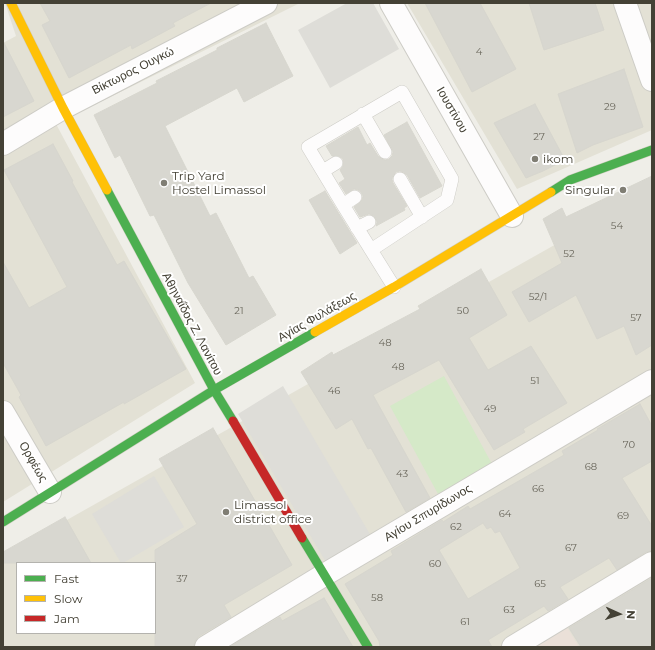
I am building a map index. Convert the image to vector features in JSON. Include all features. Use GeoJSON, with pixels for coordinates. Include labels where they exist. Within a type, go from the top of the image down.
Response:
{"type":"FeatureCollection","features":[{"type":"Feature","properties":{"kind":"main road","name":"Αθηναΐδος Ζ. Λανίτου"},"geometry":{"type":"LineString","coordinates":[[11,3],[63,108],[214,390],[368,647]]}},
{"type":"Feature","properties":{"kind":"main road","name":"Αγίας Φυλάξεως"},"geometry":{"type":"LineString","coordinates":[[3,522],[214,390],[394,287],[570,180],[652,150]]}},
{"type":"Feature","properties":{"kind":"street","name":"Βίκτωρος Ουγκώ"},"geometry":{"type":"LineString","coordinates":[[3,144],[63,108],[266,3]]}},
{"type":"Feature","properties":{"kind":"street","name":"Ιουστίνου"},"geometry":{"type":"LineString","coordinates":[[391,3],[512,216]]}},
{"type":"Feature","properties":{"kind":"street"},"geometry":{"type":"LineString","coordinates":[[625,3],[652,80]]}},
{"type":"Feature","properties":{"kind":"street","name":"Αγίου Σπυρίδωνος"},"geometry":{"type":"LineString","coordinates":[[206,647],[652,380]]}},
{"type":"Feature","properties":{"kind":"street","name":"Ορφέως"},"geometry":{"type":"LineString","coordinates":[[3,412],[50,492]]}},
{"type":"Feature","properties":{"kind":"street"},"geometry":{"type":"LineString","coordinates":[[513,647],[652,562]]}},
{"type":"Feature","properties":{"kind":"lane"},"geometry":{"type":"LineString","coordinates":[[371,250],[447,200],[452,179],[402,92],[308,147],[357,228],[394,287]]}},
{"type":"Feature","properties":{"kind":"lane"},"geometry":{"type":"LineString","coordinates":[[363,114],[373,142],[385,152]]}},
{"type":"Feature","properties":{"kind":"lane"},"geometry":{"type":"LineString","coordinates":[[323,171],[336,163]]}},
{"type":"Feature","properties":{"kind":"lane"},"geometry":{"type":"LineString","coordinates":[[400,179],[406,201],[422,217]]}},
{"type":"Feature","properties":{"kind":"lane"},"geometry":{"type":"LineString","coordinates":[[343,205],[355,197]]}},
{"type":"Feature","properties":{"kind":"lane"},"geometry":{"type":"LineString","coordinates":[[357,228],[369,222]]}},
{"type":"Feature","properties":{"kind":"shaded area"},"geometry":{"type":"Polygon","coordinates":[[[5,3],[300,3],[56,124],[195,383],[3,502],[3,43],[16,36],[5,3]]]}},
{"type":"Feature","properties":{"kind":"shaded area"},"geometry":{"type":"Polygon","coordinates":[[[347,3],[373,3],[399,49],[330,88],[298,30],[347,3]]]}},
{"type":"Feature","properties":{"kind":"shaded area"},"geometry":{"type":"Polygon","coordinates":[[[407,3],[652,3],[652,130],[517,189],[407,3]]]}},
{"type":"Feature","properties":{"kind":"shaded area"},"geometry":{"type":"Polygon","coordinates":[[[652,190],[652,647],[3,647],[3,556],[652,190]]]}},
{"type":"Feature","properties":{"kind":"shaded area"},"geometry":{"type":"Polygon","coordinates":[[[283,386],[371,536],[326,562],[238,414],[283,386]]]}},
{"type":"Feature","properties":{"kind":"shaded area"},"geometry":{"type":"Polygon","coordinates":[[[154,476],[184,527],[125,562],[120,562],[92,514],[154,476]]]}},
{"type":"Feature","properties":{"kind":"shaded area"},"geometry":{"type":"Polygon","coordinates":[[[567,627],[579,647],[536,647],[567,627]]]}},
{"type":"Feature","properties":{"kind":"green space"},"geometry":{"type":"Polygon","coordinates":[[[444,376],[492,464],[438,494],[390,406],[444,376]]]}},
{"type":"Feature","properties":{"kind":"building"},"geometry":{"type":"Polygon","coordinates":[[[40,3],[211,3],[173,23],[175,26],[132,49],[131,45],[69,78],[42,25],[50,21],[40,3]]]}},
{"type":"Feature","properties":{"kind":"building"},"geometry":{"type":"Polygon","coordinates":[[[425,3],[480,3],[516,69],[472,92],[425,3]]]}},
{"type":"Feature","properties":{"kind":"building"},"geometry":{"type":"Polygon","coordinates":[[[529,3],[595,3],[604,30],[544,50],[529,3]]]}},
{"type":"Feature","properties":{"kind":"building"},"geometry":{"type":"Polygon","coordinates":[[[266,23],[293,76],[244,102],[237,88],[165,126],[210,216],[216,213],[249,278],[253,276],[276,315],[226,345],[188,283],[154,215],[150,216],[120,155],[115,158],[94,115],[157,83],[156,81],[266,23]]]}},
{"type":"Feature","properties":{"kind":"building"},"geometry":{"type":"Polygon","coordinates":[[[3,41],[34,101],[3,117],[3,41]]]}},
{"type":"Feature","properties":{"kind":"building"},"geometry":{"type":"Polygon","coordinates":[[[624,69],[643,127],[593,145],[577,153],[558,94],[624,69]]]}},
{"type":"Feature","properties":{"kind":"building"},"geometry":{"type":"Polygon","coordinates":[[[535,104],[565,160],[526,178],[494,123],[535,104]]]}},
{"type":"Feature","properties":{"kind":"building"},"geometry":{"type":"Polygon","coordinates":[[[407,122],[442,186],[420,198],[407,175],[400,171],[396,172],[392,179],[393,183],[407,206],[404,208],[405,210],[376,226],[377,222],[374,216],[369,214],[360,217],[354,207],[362,200],[363,196],[361,192],[354,189],[346,194],[339,183],[345,179],[340,170],[343,166],[343,159],[339,156],[332,156],[326,146],[358,127],[367,145],[370,143],[378,156],[385,160],[389,159],[393,152],[384,135],[407,122]]]}},
{"type":"Feature","properties":{"kind":"building"},"geometry":{"type":"Polygon","coordinates":[[[53,144],[117,265],[124,261],[186,369],[46,446],[19,397],[21,395],[3,363],[3,262],[29,308],[67,287],[4,170],[53,144]]]}},
{"type":"Feature","properties":{"kind":"building"},"geometry":{"type":"Polygon","coordinates":[[[652,176],[652,345],[636,355],[624,326],[597,339],[576,295],[529,322],[512,292],[562,263],[543,219],[562,208],[566,217],[652,176]]]}},
{"type":"Feature","properties":{"kind":"building"},"geometry":{"type":"Polygon","coordinates":[[[325,191],[357,243],[340,254],[309,200],[325,191]]]}},
{"type":"Feature","properties":{"kind":"building"},"geometry":{"type":"Polygon","coordinates":[[[481,269],[507,315],[469,338],[488,370],[531,346],[567,403],[523,429],[525,432],[494,450],[439,360],[373,395],[430,498],[406,512],[371,448],[368,449],[352,419],[336,429],[301,372],[332,352],[333,355],[420,309],[418,306],[481,269]]]}},
{"type":"Feature","properties":{"kind":"building"},"geometry":{"type":"Polygon","coordinates":[[[640,404],[652,426],[652,461],[622,478],[652,526],[652,551],[646,552],[617,570],[609,558],[560,587],[568,599],[548,611],[544,606],[488,640],[492,647],[380,647],[379,641],[345,584],[393,555],[391,551],[442,520],[443,522],[468,506],[470,509],[564,455],[562,451],[598,430],[597,429],[640,404]],[[483,523],[439,550],[468,599],[520,568],[500,531],[495,533],[491,527],[487,529],[483,523]]]}},
{"type":"Feature","properties":{"kind":"building"},"geometry":{"type":"Polygon","coordinates":[[[213,428],[292,565],[224,605],[231,617],[199,636],[195,641],[194,647],[155,647],[155,550],[197,524],[159,459],[213,428]]]}},
{"type":"Feature","properties":{"kind":"building"},"geometry":{"type":"Polygon","coordinates":[[[65,517],[90,562],[3,563],[3,552],[65,517]]]}},
{"type":"Feature","properties":{"kind":"building"},"geometry":{"type":"Polygon","coordinates":[[[652,578],[652,647],[581,647],[569,628],[652,578]]]}},
{"type":"Feature","properties":{"kind":"building"},"geometry":{"type":"Polygon","coordinates":[[[324,598],[353,647],[230,647],[280,617],[282,621],[324,598]]]}},
{"type":"Feature","properties":{"kind":"traffic: fast"},"geometry":{"type":"LineString","coordinates":[[551,192],[570,180],[652,150]]}},
{"type":"Feature","properties":{"kind":"traffic: fast"},"geometry":{"type":"LineString","coordinates":[[107,190],[214,390],[233,421]]}},
{"type":"Feature","properties":{"kind":"traffic: fast"},"geometry":{"type":"LineString","coordinates":[[3,522],[214,390],[315,332]]}},
{"type":"Feature","properties":{"kind":"traffic: fast"},"geometry":{"type":"LineString","coordinates":[[302,538],[368,647]]}},
{"type":"Feature","properties":{"kind":"traffic: slow"},"geometry":{"type":"LineString","coordinates":[[11,3],[63,108],[107,190]]}},
{"type":"Feature","properties":{"kind":"traffic: slow"},"geometry":{"type":"LineString","coordinates":[[315,332],[394,287],[551,192]]}},
{"type":"Feature","properties":{"kind":"traffic: jam"},"geometry":{"type":"LineString","coordinates":[[233,421],[302,538]]}},
{"type":"Feature","properties":{"kind":"place","name":"ikom"},"geometry":{"type":"Point","coordinates":[535,159]}},
{"type":"Feature","properties":{"kind":"place","name":"Trip Yard Hostel Limassol"},"geometry":{"type":"Point","coordinates":[164,183]}},
{"type":"Feature","properties":{"kind":"place","name":"Singular"},"geometry":{"type":"Point","coordinates":[623,190]}},
{"type":"Feature","properties":{"kind":"place","name":"Limassol district office"},"geometry":{"type":"Point","coordinates":[226,512]}}]}
